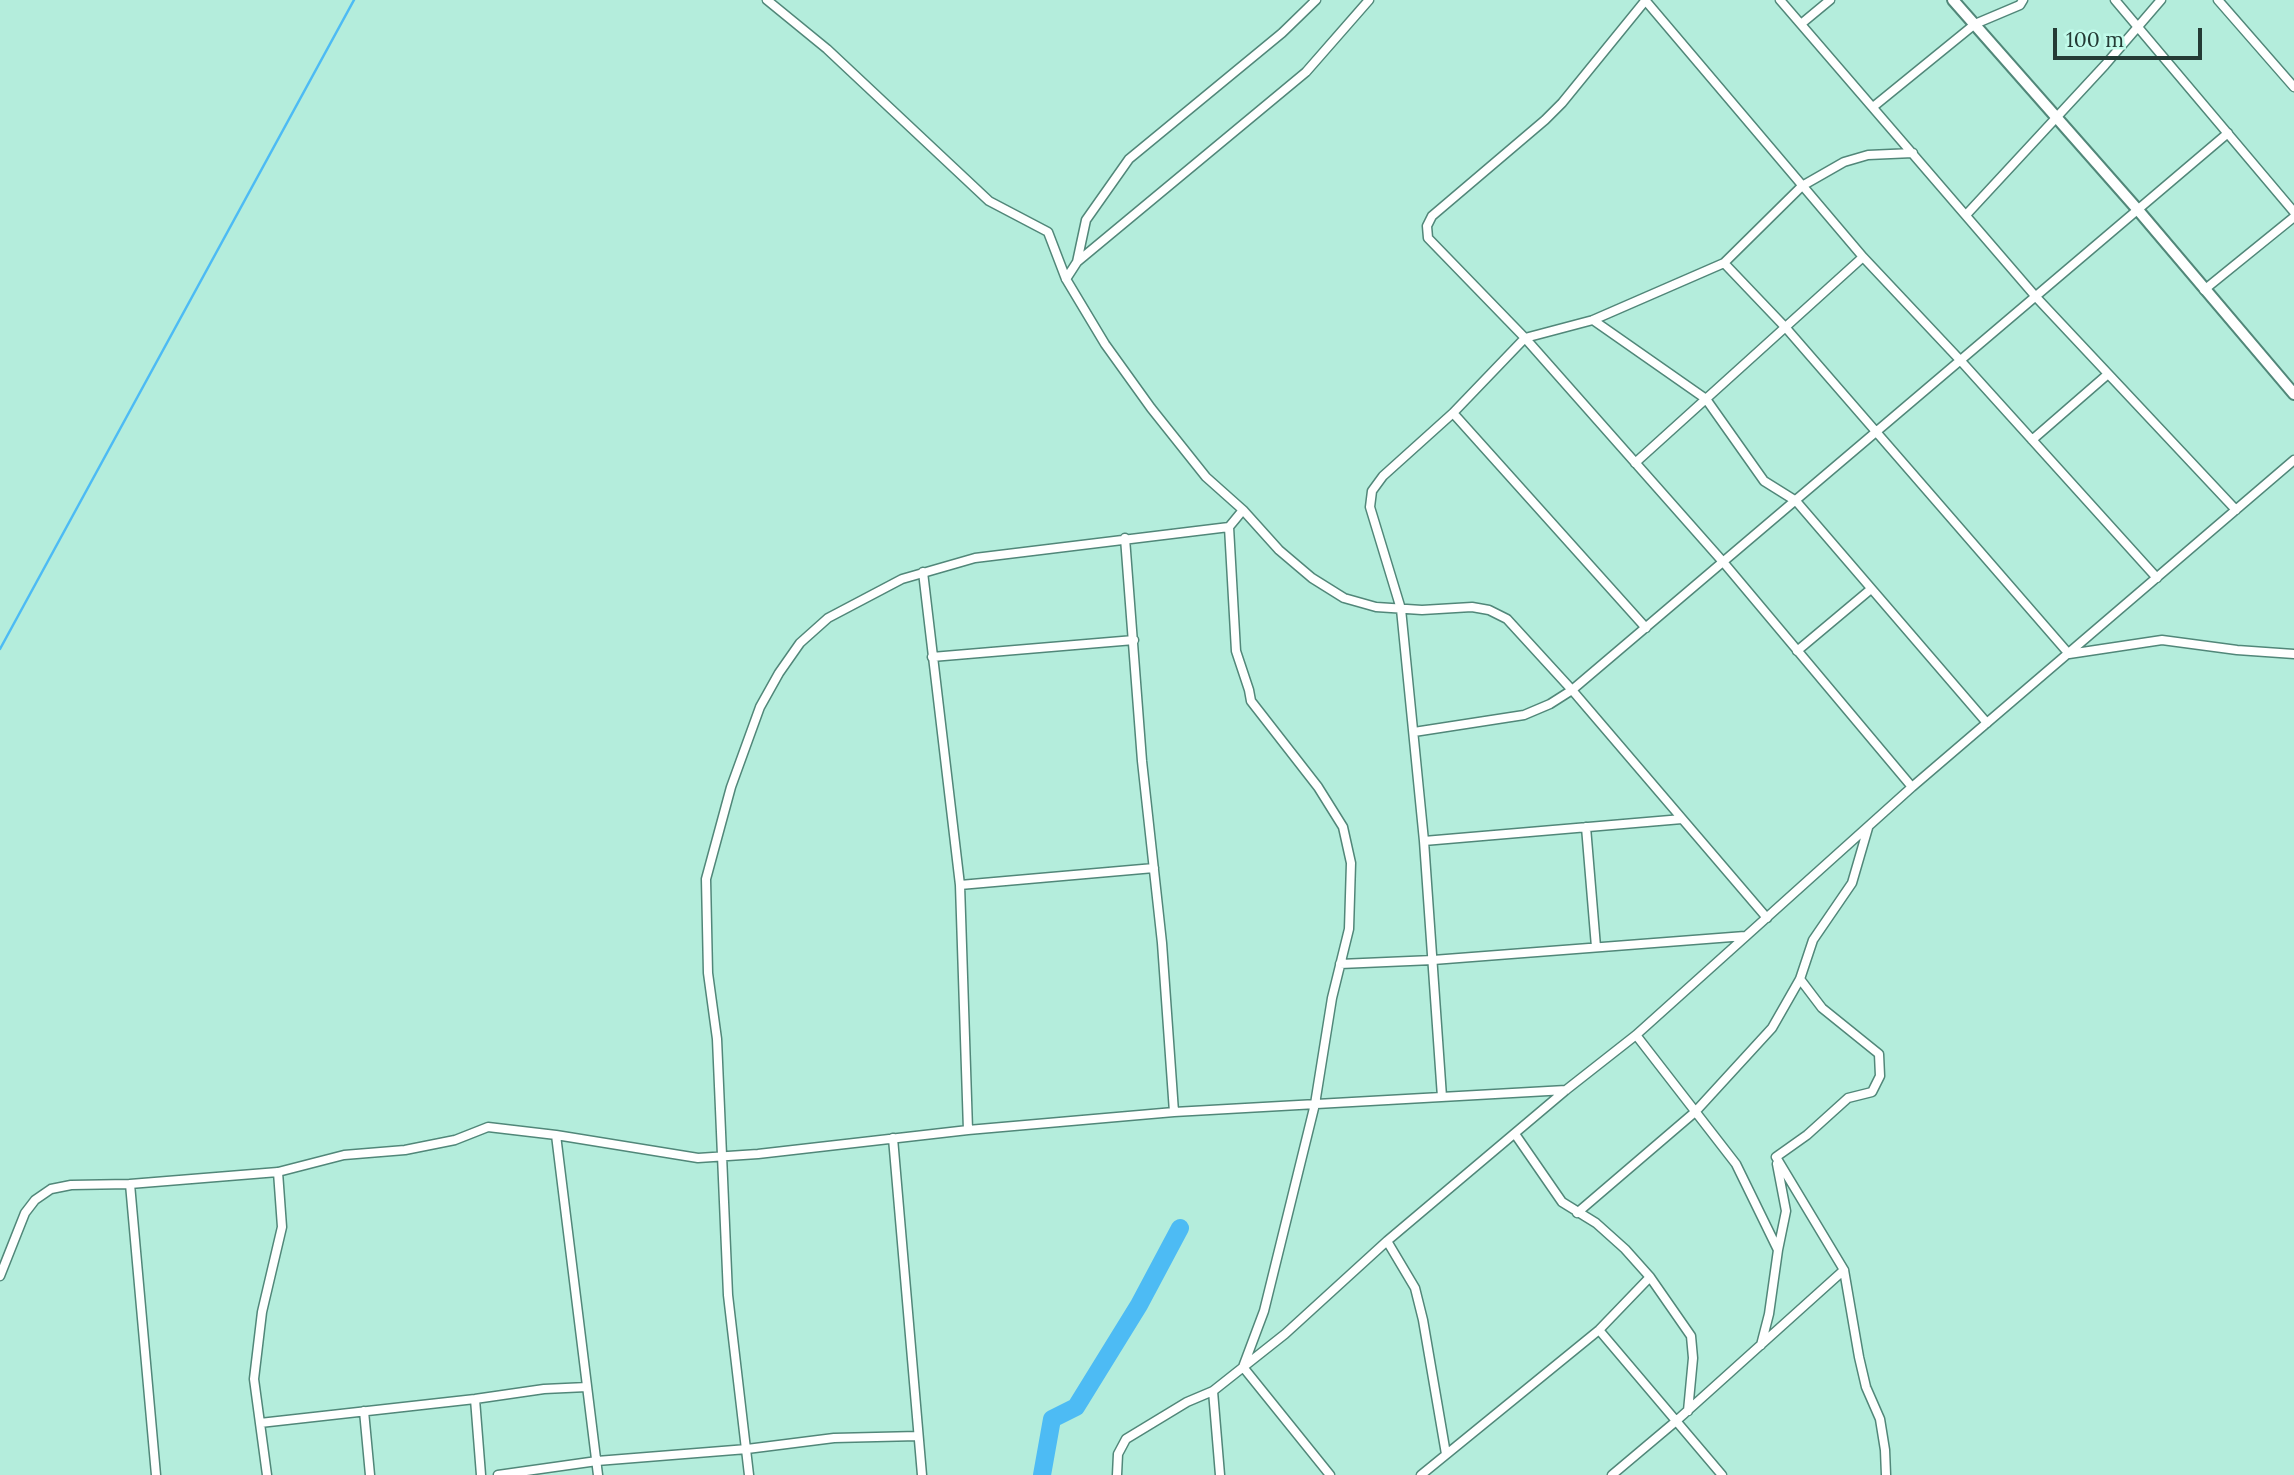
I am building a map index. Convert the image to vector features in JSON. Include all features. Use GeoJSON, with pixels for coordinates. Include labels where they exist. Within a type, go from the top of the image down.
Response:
{"type":"FeatureCollection","features":[{"type":"Feature","properties":{"kind":"street"},"geometry":{"type":"LineString","coordinates":[[767,0],[827,50],[989,201],[1048,232],[1066,279],[1105,344],[1151,408],[1206,477],[1243,510],[1279,550],[1312,578],[1344,598],[1377,607],[1401,609],[1472,607],[1489,610],[1507,619],[1572,690],[1767,918]]}},
{"type":"Feature","properties":{"kind":"street"},"geometry":{"type":"LineString","coordinates":[[1077,262],[1086,220],[1129,159],[1282,33],[1316,0]]}},
{"type":"Feature","properties":{"kind":"street"},"geometry":{"type":"LineString","coordinates":[[1066,279],[1077,262],[1306,72],[1369,0]]}},
{"type":"Feature","properties":{"kind":"street"},"geometry":{"type":"LineString","coordinates":[[1912,787],[1724,563],[1525,338],[1428,238],[1427,226],[1432,216],[1562,103],[1645,0],[1863,257],[1961,360],[2157,578]]}},
{"type":"Feature","properties":{"kind":"street"},"geometry":{"type":"LineString","coordinates":[[1780,0],[2036,297],[2236,510]]}},
{"type":"Feature","properties":{"kind":"street"},"geometry":{"type":"LineString","coordinates":[[1801,24],[1830,0]]}},
{"type":"Feature","properties":{"kind":"street"},"geometry":{"type":"LineString","coordinates":[[1953,0],[2138,210],[2294,394]]}},
{"type":"Feature","properties":{"kind":"street"},"geometry":{"type":"LineString","coordinates":[[1873,107],[1975,24],[2020,5],[2023,0]]}},
{"type":"Feature","properties":{"kind":"street"},"geometry":{"type":"LineString","coordinates":[[2115,0],[2294,214],[2204,290]]}},
{"type":"Feature","properties":{"kind":"street"},"geometry":{"type":"LineString","coordinates":[[1965,215],[2056,119],[2161,0]]}},
{"type":"Feature","properties":{"kind":"street"},"geometry":{"type":"LineString","coordinates":[[2218,0],[2294,87]]}},
{"type":"Feature","properties":{"kind":"street"},"geometry":{"type":"LineString","coordinates":[[1414,732],[1524,715],[1550,704],[1572,690],[2228,133]]}},
{"type":"Feature","properties":{"kind":"street"},"geometry":{"type":"LineString","coordinates":[[1442,1097],[1424,841],[1401,609],[1370,507],[1372,491],[1383,476],[1453,412],[1525,338],[1592,320],[1724,262],[1802,186],[1830,169],[1858,157],[1913,153]]}},
{"type":"Feature","properties":{"kind":"street"},"geometry":{"type":"LineString","coordinates":[[1635,463],[1863,257]]}},
{"type":"Feature","properties":{"kind":"street"},"geometry":{"type":"LineString","coordinates":[[1724,262],[1786,328],[2068,654]]}},
{"type":"Feature","properties":{"kind":"street"},"geometry":{"type":"LineString","coordinates":[[1592,320],[1706,399],[1763,481],[1796,501],[1987,723]]}},
{"type":"Feature","properties":{"kind":"street"},"geometry":{"type":"LineString","coordinates":[[2032,440],[2108,374]]}},
{"type":"Feature","properties":{"kind":"street"},"geometry":{"type":"LineString","coordinates":[[1453,412],[1646,628]]}},
{"type":"Feature","properties":{"kind":"street"},"geometry":{"type":"LineString","coordinates":[[1117,1475],[1118,1454],[1126,1439],[1187,1402],[1213,1391],[1285,1334],[1387,1241],[1566,1090],[1636,1035],[1912,787],[2294,460]]}},
{"type":"Feature","properties":{"kind":"street"},"geometry":{"type":"LineString","coordinates":[[1243,510],[1229,527],[1236,651],[1251,701],[1318,787],[1343,827],[1351,863],[1349,929],[1332,998],[1315,1104],[1264,1311],[1243,1367]]}},
{"type":"Feature","properties":{"kind":"street"},"geometry":{"type":"LineString","coordinates":[[750,1475],[728,1295],[717,1040],[708,973],[706,879],[731,787],[760,707],[800,643],[828,618],[902,579],[975,558],[1229,527]]}},
{"type":"Feature","properties":{"kind":"street"},"geometry":{"type":"LineString","coordinates":[[1125,538],[1142,761],[1162,943],[1174,1112]]}},
{"type":"Feature","properties":{"kind":"street"},"geometry":{"type":"LineString","coordinates":[[922,572],[960,885],[968,1130]]}},
{"type":"Feature","properties":{"kind":"street"},"geometry":{"type":"LineString","coordinates":[[1797,651],[1871,589]]}},
{"type":"Feature","properties":{"kind":"street"},"geometry":{"type":"LineString","coordinates":[[932,657],[1134,640]]}},
{"type":"Feature","properties":{"kind":"street"},"geometry":{"type":"LineString","coordinates":[[2068,654],[2162,640],[2236,650],[2294,654]]}},
{"type":"Feature","properties":{"kind":"street"},"geometry":{"type":"LineString","coordinates":[[1424,841],[1682,819]]}},
{"type":"Feature","properties":{"kind":"street"},"geometry":{"type":"LineString","coordinates":[[1586,827],[1596,947]]}},
{"type":"Feature","properties":{"kind":"street"},"geometry":{"type":"LineString","coordinates":[[1577,1213],[1695,1112],[1772,1028],[1800,979],[1813,940],[1852,883],[1868,828]]}},
{"type":"Feature","properties":{"kind":"street"},"geometry":{"type":"LineString","coordinates":[[960,885],[1154,868]]}},
{"type":"Feature","properties":{"kind":"street"},"geometry":{"type":"LineString","coordinates":[[1340,964],[1433,960],[1745,936]]}},
{"type":"Feature","properties":{"kind":"street"},"geometry":{"type":"LineString","coordinates":[[1776,1157],[1807,1135],[1848,1098],[1872,1092],[1880,1076],[1879,1054],[1822,1008],[1800,979]]}},
{"type":"Feature","properties":{"kind":"street"},"geometry":{"type":"LineString","coordinates":[[1636,1035],[1736,1164],[1778,1250]]}},
{"type":"Feature","properties":{"kind":"street"},"geometry":{"type":"LineString","coordinates":[[0,1276],[24,1213],[35,1200],[51,1189],[71,1185],[130,1184],[278,1172],[344,1155],[405,1150],[455,1140],[488,1127],[698,1158],[1174,1112],[1566,1090]]}},
{"type":"Feature","properties":{"kind":"street"},"geometry":{"type":"LineString","coordinates":[[1515,1134],[1562,1202],[1595,1223],[1625,1250],[1650,1278],[1691,1336],[1693,1358],[1688,1410]]}},
{"type":"Feature","properties":{"kind":"street"},"geometry":{"type":"LineString","coordinates":[[556,1135],[598,1475]]}},
{"type":"Feature","properties":{"kind":"street"},"geometry":{"type":"LineString","coordinates":[[893,1138],[922,1475]]}},
{"type":"Feature","properties":{"kind":"street"},"geometry":{"type":"LineString","coordinates":[[1761,1345],[1769,1314],[1786,1211],[1776,1157]]}},
{"type":"Feature","properties":{"kind":"street"},"geometry":{"type":"LineString","coordinates":[[1776,1157],[1844,1270],[1866,1387],[1880,1419],[1886,1475]]}},
{"type":"Feature","properties":{"kind":"street"},"geometry":{"type":"LineString","coordinates":[[267,1475],[254,1379],[262,1312],[282,1227],[278,1172]]}},
{"type":"Feature","properties":{"kind":"street"},"geometry":{"type":"LineString","coordinates":[[130,1184],[156,1475]]}},
{"type":"Feature","properties":{"kind":"street"},"geometry":{"type":"LineString","coordinates":[[1387,1241],[1415,1288],[1446,1454]]}},
{"type":"Feature","properties":{"kind":"street"},"geometry":{"type":"LineString","coordinates":[[1612,1475],[1844,1270]]}},
{"type":"Feature","properties":{"kind":"street"},"geometry":{"type":"LineString","coordinates":[[1421,1475],[1599,1330],[1650,1278]]}},
{"type":"Feature","properties":{"kind":"street"},"geometry":{"type":"LineString","coordinates":[[1599,1330],[1722,1475]]}},
{"type":"Feature","properties":{"kind":"street"},"geometry":{"type":"LineString","coordinates":[[1243,1367],[1330,1475]]}},
{"type":"Feature","properties":{"kind":"street"},"geometry":{"type":"LineString","coordinates":[[260,1423],[544,1389],[587,1387]]}},
{"type":"Feature","properties":{"kind":"street"},"geometry":{"type":"LineString","coordinates":[[1213,1391],[1220,1475]]}},
{"type":"Feature","properties":{"kind":"street"},"geometry":{"type":"LineString","coordinates":[[475,1399],[481,1475]]}},
{"type":"Feature","properties":{"kind":"street"},"geometry":{"type":"LineString","coordinates":[[365,1411],[370,1475]]}},
{"type":"Feature","properties":{"kind":"street"},"geometry":{"type":"LineString","coordinates":[[498,1475],[597,1461],[747,1450],[834,1438],[918,1436]]}},
{"type":"Feature","properties":{"kind":"waterway"},"geometry":{"type":"LineString","coordinates":[[0,649],[354,0]]}},
{"type":"Feature","properties":{"kind":"waterway"},"geometry":{"type":"LineString","coordinates":[[1042,1475],[1052,1419],[1076,1407],[1139,1305],[1180,1228]]}}]}
